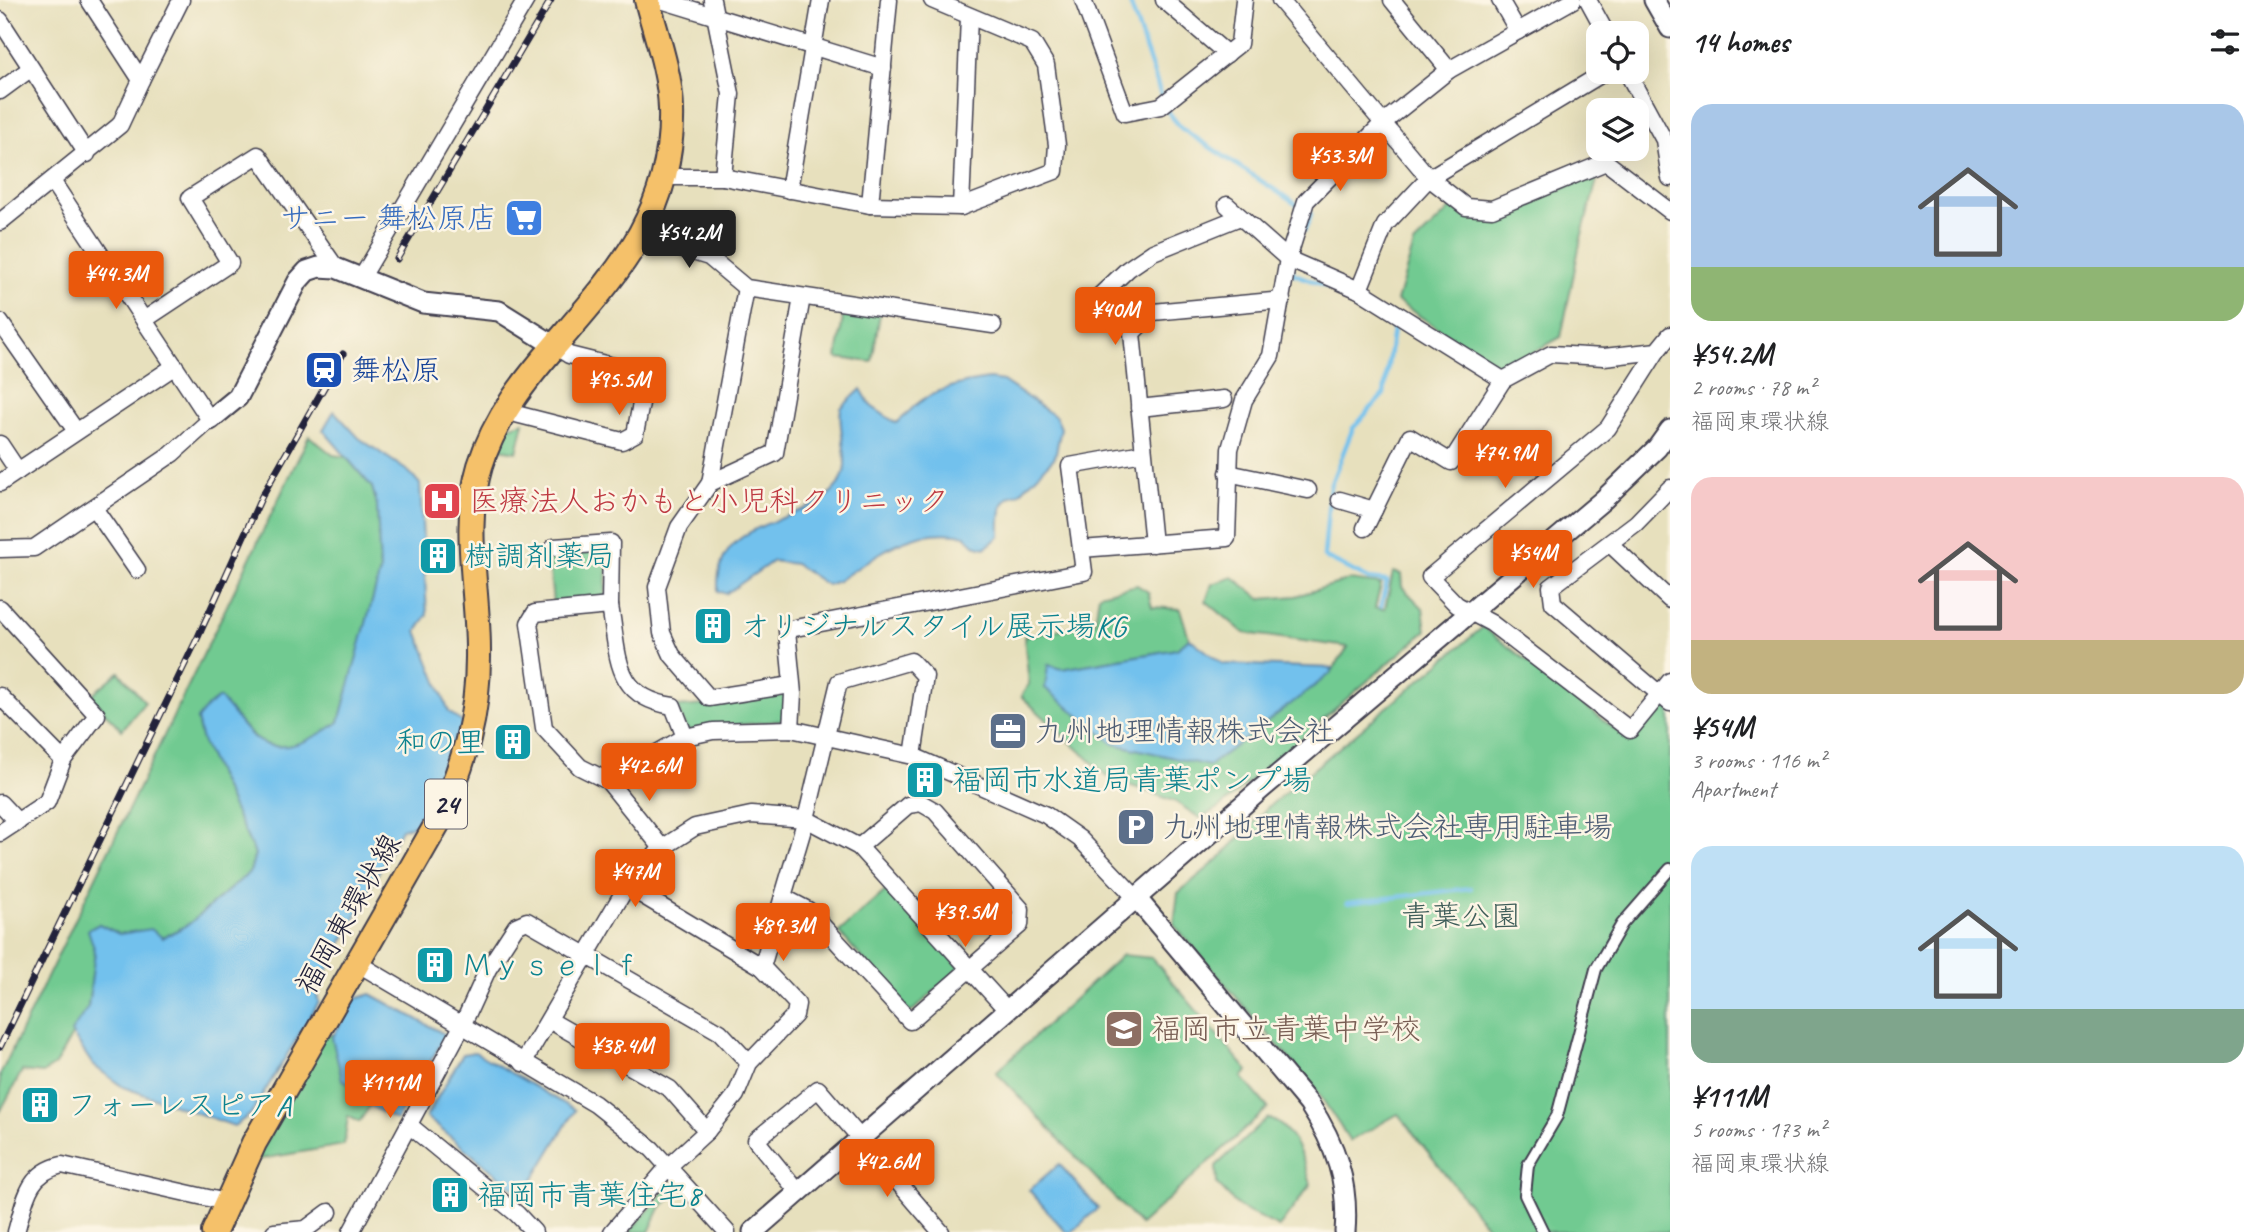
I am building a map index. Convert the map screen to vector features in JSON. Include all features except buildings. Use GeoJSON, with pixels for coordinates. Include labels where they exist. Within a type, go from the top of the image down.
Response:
{"type":"FeatureCollection","features":[{"type":"Feature","properties":{"kind":"main road","name":"福岡東環状線"},"geometry":{"type":"LineString","coordinates":[[214,1232],[254,1143],[436,824],[460,772],[477,699],[478,648],[472,570],[471,506],[480,466],[504,411],[555,345],[618,272],[641,236],[664,177],[670,146],[671,106],[647,0]]}},
{"type":"Feature","properties":{"kind":"street"},"geometry":{"type":"LineString","coordinates":[[89,0],[141,80]]}},
{"type":"Feature","properties":{"kind":"street"},"geometry":{"type":"LineString","coordinates":[[0,222],[120,125],[181,0]]}},
{"type":"Feature","properties":{"kind":"street"},"geometry":{"type":"LineString","coordinates":[[362,276],[527,0]]}},
{"type":"Feature","properties":{"kind":"street"},"geometry":{"type":"LineString","coordinates":[[661,0],[713,8],[883,68]]}},
{"type":"Feature","properties":{"kind":"street"},"geometry":{"type":"LineString","coordinates":[[789,190],[811,44],[821,0]]}},
{"type":"Feature","properties":{"kind":"street"},"geometry":{"type":"LineString","coordinates":[[870,205],[889,0]]}},
{"type":"Feature","properties":{"kind":"street"},"geometry":{"type":"LineString","coordinates":[[664,177],[723,177],[870,205],[961,207],[1055,171],[1057,145],[1046,65],[1032,42],[932,0]]}},
{"type":"Feature","properties":{"kind":"street"},"geometry":{"type":"LineString","coordinates":[[1083,0],[1125,113],[1161,106],[1238,44],[1244,0]]}},
{"type":"Feature","properties":{"kind":"street"},"geometry":{"type":"LineString","coordinates":[[1164,0],[1227,54]]}},
{"type":"Feature","properties":{"kind":"street"},"geometry":{"type":"LineString","coordinates":[[1280,0],[1429,178],[1466,207],[1492,209],[1606,162],[1670,211]]}},
{"type":"Feature","properties":{"kind":"street"},"geometry":{"type":"LineString","coordinates":[[1392,0],[1449,70]]}},
{"type":"Feature","properties":{"kind":"street"},"geometry":{"type":"LineString","coordinates":[[1500,0],[1518,31]]}},
{"type":"Feature","properties":{"kind":"street"},"geometry":{"type":"LineString","coordinates":[[1081,550],[1227,538],[1227,473],[1230,449],[1244,400],[1271,356],[1288,259],[1307,201],[1384,122],[1449,70],[1573,0]]}},
{"type":"Feature","properties":{"kind":"street"},"geometry":{"type":"LineString","coordinates":[[1588,0],[1599,21]]}},
{"type":"Feature","properties":{"kind":"street"},"geometry":{"type":"LineString","coordinates":[[1654,0],[1670,28]]}},
{"type":"Feature","properties":{"kind":"street"},"geometry":{"type":"LineString","coordinates":[[713,8],[731,94],[723,177]]}},
{"type":"Feature","properties":{"kind":"street"},"geometry":{"type":"LineString","coordinates":[[961,207],[969,16]]}},
{"type":"Feature","properties":{"kind":"street"},"geometry":{"type":"LineString","coordinates":[[0,20],[87,154]]}},
{"type":"Feature","properties":{"kind":"street"},"geometry":{"type":"LineString","coordinates":[[0,91],[30,69]]}},
{"type":"Feature","properties":{"kind":"street"},"geometry":{"type":"LineString","coordinates":[[1359,290],[1385,225],[1429,178],[1586,83]]}},
{"type":"Feature","properties":{"kind":"street"},"geometry":{"type":"LineString","coordinates":[[1634,84],[1664,140],[1670,178]]}},
{"type":"Feature","properties":{"kind":"street"},"geometry":{"type":"LineString","coordinates":[[144,320],[230,263],[190,198],[258,155],[336,268]]}},
{"type":"Feature","properties":{"kind":"street"},"geometry":{"type":"LineString","coordinates":[[52,181],[210,420]]}},
{"type":"Feature","properties":{"kind":"street"},"geometry":{"type":"LineString","coordinates":[[1227,205],[1288,259],[1359,290],[1503,380]]}},
{"type":"Feature","properties":{"kind":"street"},"geometry":{"type":"LineString","coordinates":[[1091,304],[1128,270],[1153,252],[1240,217]]}},
{"type":"Feature","properties":{"kind":"street"},"geometry":{"type":"LineString","coordinates":[[641,236],[709,257],[746,288],[993,325]]}},
{"type":"Feature","properties":{"kind":"street"},"geometry":{"type":"LineString","coordinates":[[0,549],[34,548],[172,454],[238,397],[299,281],[307,271],[319,267],[336,268],[362,276],[423,303],[499,311],[569,355],[641,373],[645,383],[635,434],[622,441],[504,411]]}},
{"type":"Feature","properties":{"kind":"street"},"geometry":{"type":"LineString","coordinates":[[746,288],[710,484],[680,527],[657,587],[662,633],[672,655],[709,698],[791,685]]}},
{"type":"Feature","properties":{"kind":"street"},"geometry":{"type":"LineString","coordinates":[[710,484],[775,453],[802,297]]}},
{"type":"Feature","properties":{"kind":"street"},"geometry":{"type":"LineString","coordinates":[[1153,544],[1132,332],[1153,312],[1282,300]]}},
{"type":"Feature","properties":{"kind":"street"},"geometry":{"type":"LineString","coordinates":[[0,322],[76,431]]}},
{"type":"Feature","properties":{"kind":"street"},"geometry":{"type":"LineString","coordinates":[[1670,335],[1608,428],[1430,577],[1457,605],[1491,623],[1630,730],[1665,699],[1670,681]]}},
{"type":"Feature","properties":{"kind":"street"},"geometry":{"type":"LineString","coordinates":[[1365,528],[1410,437],[1451,462],[1503,380],[1550,354],[1604,357],[1657,351]]}},
{"type":"Feature","properties":{"kind":"street"},"geometry":{"type":"LineString","coordinates":[[0,483],[174,366]]}},
{"type":"Feature","properties":{"kind":"street"},"geometry":{"type":"LineString","coordinates":[[1139,408],[1224,399]]}},
{"type":"Feature","properties":{"kind":"street"},"geometry":{"type":"LineString","coordinates":[[753,1232],[1007,1010],[1138,900],[1260,790],[1603,500],[1657,448],[1670,430]]}},
{"type":"Feature","properties":{"kind":"street"},"geometry":{"type":"LineString","coordinates":[[0,444],[18,471]]}},
{"type":"Feature","properties":{"kind":"street"},"geometry":{"type":"LineString","coordinates":[[791,729],[787,631],[1084,572],[1070,466],[1143,453]]}},
{"type":"Feature","properties":{"kind":"street"},"geometry":{"type":"LineString","coordinates":[[1227,473],[1308,490]]}},
{"type":"Feature","properties":{"kind":"street"},"geometry":{"type":"LineString","coordinates":[[1665,699],[1553,603],[1551,587],[1610,544],[1670,488]]}},
{"type":"Feature","properties":{"kind":"street"},"geometry":{"type":"LineString","coordinates":[[1340,500],[1374,510]]}},
{"type":"Feature","properties":{"kind":"street"},"geometry":{"type":"LineString","coordinates":[[94,508],[137,570]]}},
{"type":"Feature","properties":{"kind":"street"},"geometry":{"type":"LineString","coordinates":[[554,547],[611,543],[610,606],[622,677],[648,702],[673,706],[685,737]]}},
{"type":"Feature","properties":{"kind":"street"},"geometry":{"type":"LineString","coordinates":[[1610,544],[1670,600]]}},
{"type":"Feature","properties":{"kind":"street"},"geometry":{"type":"LineString","coordinates":[[610,606],[535,613],[529,622],[544,728],[580,767],[608,781],[662,848]]}},
{"type":"Feature","properties":{"kind":"street"},"geometry":{"type":"LineString","coordinates":[[0,608],[97,715],[63,760],[47,802],[0,834]]}},
{"type":"Feature","properties":{"kind":"street"},"geometry":{"type":"LineString","coordinates":[[761,967],[806,820],[839,682],[911,661],[925,676],[913,756]]}},
{"type":"Feature","properties":{"kind":"street"},"geometry":{"type":"LineString","coordinates":[[0,696],[63,760]]}},
{"type":"Feature","properties":{"kind":"street"},"geometry":{"type":"LineString","coordinates":[[608,781],[685,737],[713,731],[791,729],[913,756],[1046,815],[1080,839],[1138,900],[1309,1104],[1324,1128],[1344,1179],[1345,1232]]}},
{"type":"Feature","properties":{"kind":"street"},"geometry":{"type":"LineString","coordinates":[[0,803],[18,822]]}},
{"type":"Feature","properties":{"kind":"street"},"geometry":{"type":"LineString","coordinates":[[783,897],[808,910],[910,1020],[1020,925],[1021,909],[935,811],[921,803],[908,805],[859,847]]}},
{"type":"Feature","properties":{"kind":"street"},"geometry":{"type":"LineString","coordinates":[[523,1063],[627,887],[662,848],[695,827],[722,819],[751,815],[806,820],[859,847],[1007,1010]]}},
{"type":"Feature","properties":{"kind":"street"},"geometry":{"type":"LineString","coordinates":[[1543,1232],[1525,1195],[1528,1165],[1557,1116],[1596,969],[1622,924],[1670,869]]}},
{"type":"Feature","properties":{"kind":"street"},"geometry":{"type":"LineString","coordinates":[[612,1232],[736,1095],[749,1063],[795,1015],[797,1004],[761,967],[627,887]]}},
{"type":"Feature","properties":{"kind":"street"},"geometry":{"type":"LineString","coordinates":[[351,1232],[462,1026],[488,969],[516,926],[527,921],[720,1032],[749,1063]]}},
{"type":"Feature","properties":{"kind":"street"},"geometry":{"type":"LineString","coordinates":[[358,962],[595,1104],[631,1130],[669,1167],[727,1232]]}},
{"type":"Feature","properties":{"kind":"street"},"geometry":{"type":"LineString","coordinates":[[549,1020],[670,1089],[706,1131]]}},
{"type":"Feature","properties":{"kind":"street"},"geometry":{"type":"LineString","coordinates":[[799,1193],[756,1140],[818,1089],[941,1232]]}},
{"type":"Feature","properties":{"kind":"street"},"geometry":{"type":"LineString","coordinates":[[409,1125],[517,1214],[534,1232]]}},
{"type":"Feature","properties":{"kind":"street"},"geometry":{"type":"LineString","coordinates":[[16,1232],[29,1187],[48,1168],[62,1165],[226,1202]]}},
{"type":"Feature","properties":{"kind":"street"},"geometry":{"type":"LineString","coordinates":[[274,1232],[306,1229],[329,1212]]}},
{"type":"Feature","properties":{"kind":"green space"},"geometry":{"type":"Polygon","coordinates":[[[1599,173],[1581,238],[1561,337],[1501,370],[1397,301],[1414,244],[1452,207],[1464,216],[1492,218],[1599,173]]]}},
{"type":"Feature","properties":{"kind":"green space"},"geometry":{"type":"Polygon","coordinates":[[[844,309],[880,314],[872,362],[837,358],[844,309]]]}},
{"type":"Feature","properties":{"kind":"green space"},"geometry":{"type":"Polygon","coordinates":[[[524,422],[517,452],[494,448],[505,428],[524,422]]]}},
{"type":"Feature","properties":{"kind":"green space"},"geometry":{"type":"Polygon","coordinates":[[[309,436],[333,455],[346,457],[372,487],[377,504],[380,572],[339,723],[308,740],[274,746],[253,736],[219,698],[197,720],[202,741],[255,854],[250,872],[189,924],[163,938],[151,930],[119,934],[99,924],[88,1007],[55,1065],[43,1073],[22,1071],[0,1112],[0,1075],[309,436]]]}},
{"type":"Feature","properties":{"kind":"green space"},"geometry":{"type":"Polygon","coordinates":[[[608,546],[605,600],[553,604],[548,549],[608,546]]]}},
{"type":"Feature","properties":{"kind":"green space"},"geometry":{"type":"Polygon","coordinates":[[[1393,572],[1401,574],[1402,587],[1423,608],[1426,631],[1219,808],[1200,818],[1174,801],[1109,778],[1021,696],[1029,684],[1024,636],[1095,623],[1099,594],[1137,585],[1148,592],[1152,607],[1180,609],[1189,638],[1177,649],[1062,669],[1049,665],[1045,688],[1330,674],[1348,647],[1244,633],[1206,601],[1212,584],[1233,577],[1261,599],[1296,596],[1349,580],[1381,584],[1375,608],[1385,609],[1393,572]]]}},
{"type":"Feature","properties":{"kind":"green space","name":"青葉公園"},"geometry":{"type":"Polygon","coordinates":[[[1483,627],[1629,740],[1658,705],[1670,707],[1670,1232],[1491,1232],[1398,1114],[1350,1141],[1317,1091],[1174,925],[1178,893],[1220,858],[1267,808],[1483,627]]]}},
{"type":"Feature","properties":{"kind":"green space"},"geometry":{"type":"Polygon","coordinates":[[[119,672],[145,702],[122,730],[89,697],[119,672]]]}},
{"type":"Feature","properties":{"kind":"green space"},"geometry":{"type":"Polygon","coordinates":[[[782,689],[788,695],[784,720],[687,731],[677,707],[707,705],[782,689]]]}},
{"type":"Feature","properties":{"kind":"green space"},"geometry":{"type":"Polygon","coordinates":[[[890,887],[961,968],[910,1013],[839,932],[890,887]]]}},
{"type":"Feature","properties":{"kind":"green space"},"geometry":{"type":"Polygon","coordinates":[[[1122,955],[1152,958],[1248,1071],[1242,1077],[1268,1108],[1140,1225],[996,1072],[1122,955]]]}},
{"type":"Feature","properties":{"kind":"green space"},"geometry":{"type":"Polygon","coordinates":[[[335,1034],[332,1038],[364,1094],[360,1100],[370,1106],[359,1122],[348,1116],[344,1145],[255,1160],[324,1036],[335,1034]]]}},
{"type":"Feature","properties":{"kind":"green space"},"geometry":{"type":"Polygon","coordinates":[[[1267,1118],[1284,1128],[1291,1136],[1301,1154],[1311,1184],[1279,1227],[1240,1208],[1217,1184],[1216,1166],[1267,1118]]]}},
{"type":"Feature","properties":{"kind":"green space"},"geometry":{"type":"Polygon","coordinates":[[[667,1183],[677,1193],[660,1208],[649,1232],[630,1232],[660,1196],[667,1183]]]}},
{"type":"Feature","properties":{"kind":"water"},"geometry":{"type":"Polygon","coordinates":[[[989,379],[1003,381],[1056,417],[1061,428],[1055,457],[1019,494],[1007,499],[1003,504],[1000,536],[985,548],[974,545],[965,535],[928,534],[883,551],[838,581],[827,585],[795,564],[773,561],[726,594],[718,591],[721,565],[732,546],[769,523],[812,506],[829,494],[842,478],[845,453],[841,408],[861,389],[871,406],[896,423],[933,394],[961,384],[989,379]]]}},
{"type":"Feature","properties":{"kind":"water"},"geometry":{"type":"Polygon","coordinates":[[[334,411],[359,438],[409,472],[420,484],[427,615],[417,631],[449,712],[463,723],[424,822],[401,829],[316,992],[319,1002],[251,1114],[234,1126],[123,1087],[93,1065],[71,1032],[88,1007],[95,951],[88,930],[99,924],[119,934],[151,929],[163,938],[189,924],[250,872],[255,854],[202,741],[197,719],[207,707],[219,698],[252,736],[273,746],[308,740],[339,722],[380,572],[377,505],[372,487],[323,430],[334,411]]]}},
{"type":"Feature","properties":{"kind":"water"},"geometry":{"type":"Polygon","coordinates":[[[1189,638],[1223,664],[1333,668],[1330,674],[1209,766],[1114,744],[1045,688],[1048,665],[1062,669],[1177,649],[1189,638]]]}},
{"type":"Feature","properties":{"kind":"water"},"geometry":{"type":"Polygon","coordinates":[[[371,994],[446,1035],[396,1120],[360,1100],[364,1093],[342,1079],[332,1038],[355,999],[371,994]]]}},
{"type":"Feature","properties":{"kind":"water"},"geometry":{"type":"Polygon","coordinates":[[[475,1052],[575,1110],[523,1196],[426,1117],[463,1054],[475,1052]]]}},
{"type":"Feature","properties":{"kind":"water"},"geometry":{"type":"Polygon","coordinates":[[[1059,1164],[1098,1208],[1072,1232],[1066,1232],[1029,1190],[1059,1164]]]}},
{"type":"Feature","properties":{"kind":"waterway"},"geometry":{"type":"LineString","coordinates":[[1129,0],[1163,101]]}},
{"type":"Feature","properties":{"kind":"waterway"},"geometry":{"type":"LineString","coordinates":[[1166,109],[1181,128],[1299,206]]}},
{"type":"Feature","properties":{"kind":"waterway"},"geometry":{"type":"LineString","coordinates":[[1305,230],[1311,214],[1306,211]]}},
{"type":"Feature","properties":{"kind":"waterway"},"geometry":{"type":"LineString","coordinates":[[1293,269],[1292,273],[1355,297]]}},
{"type":"Feature","properties":{"kind":"waterway"},"geometry":{"type":"LineString","coordinates":[[1377,311],[1394,322],[1384,394],[1353,428],[1330,486],[1324,557],[1369,579],[1387,581],[1381,606]]}},
{"type":"Feature","properties":{"kind":"waterway"},"geometry":{"type":"LineString","coordinates":[[1347,903],[1471,888]]}},
{"type":"Feature","properties":{"kind":"railway"},"geometry":{"type":"LineString","coordinates":[[397,259],[551,0]]}},
{"type":"Feature","properties":{"kind":"railway"},"geometry":{"type":"LineString","coordinates":[[0,1047],[198,637],[262,496],[343,354]]}},
{"type":"Feature","properties":{"kind":"place","name":"サニー 舞松原店"},"geometry":{"type":"Point","coordinates":[524,218]}},
{"type":"Feature","properties":{"kind":"place","name":"舞松原"},"geometry":{"type":"Point","coordinates":[324,370]}},
{"type":"Feature","properties":{"kind":"place","name":"医療法人おかもと小児科クリニック"},"geometry":{"type":"Point","coordinates":[442,501]}},
{"type":"Feature","properties":{"kind":"place","name":"樹調剤薬局"},"geometry":{"type":"Point","coordinates":[438,556]}},
{"type":"Feature","properties":{"kind":"place","name":"オリジナルスタイル展示場KG"},"geometry":{"type":"Point","coordinates":[713,626]}},
{"type":"Feature","properties":{"kind":"place","name":"九州地理情報株式会社"},"geometry":{"type":"Point","coordinates":[1008,731]}},
{"type":"Feature","properties":{"kind":"place","name":"和の里"},"geometry":{"type":"Point","coordinates":[513,742]}},
{"type":"Feature","properties":{"kind":"place","name":"福岡市水道局青葉ポンプ場"},"geometry":{"type":"Point","coordinates":[925,780]}},
{"type":"Feature","properties":{"kind":"place","name":"九州地理情報株式会社専用駐車場"},"geometry":{"type":"Point","coordinates":[1136,827]}},
{"type":"Feature","properties":{"kind":"place","name":"Ｍｙｓｅｌｆ"},"geometry":{"type":"Point","coordinates":[435,965]}},
{"type":"Feature","properties":{"kind":"place","name":"福岡市立青葉中学校"},"geometry":{"type":"Point","coordinates":[1124,1029]}},
{"type":"Feature","properties":{"kind":"place","name":"フォーレスピアA"},"geometry":{"type":"Point","coordinates":[40,1105]}},
{"type":"Feature","properties":{"kind":"place","name":"福岡市青葉住宅8"},"geometry":{"type":"Point","coordinates":[450,1195]}}]}
